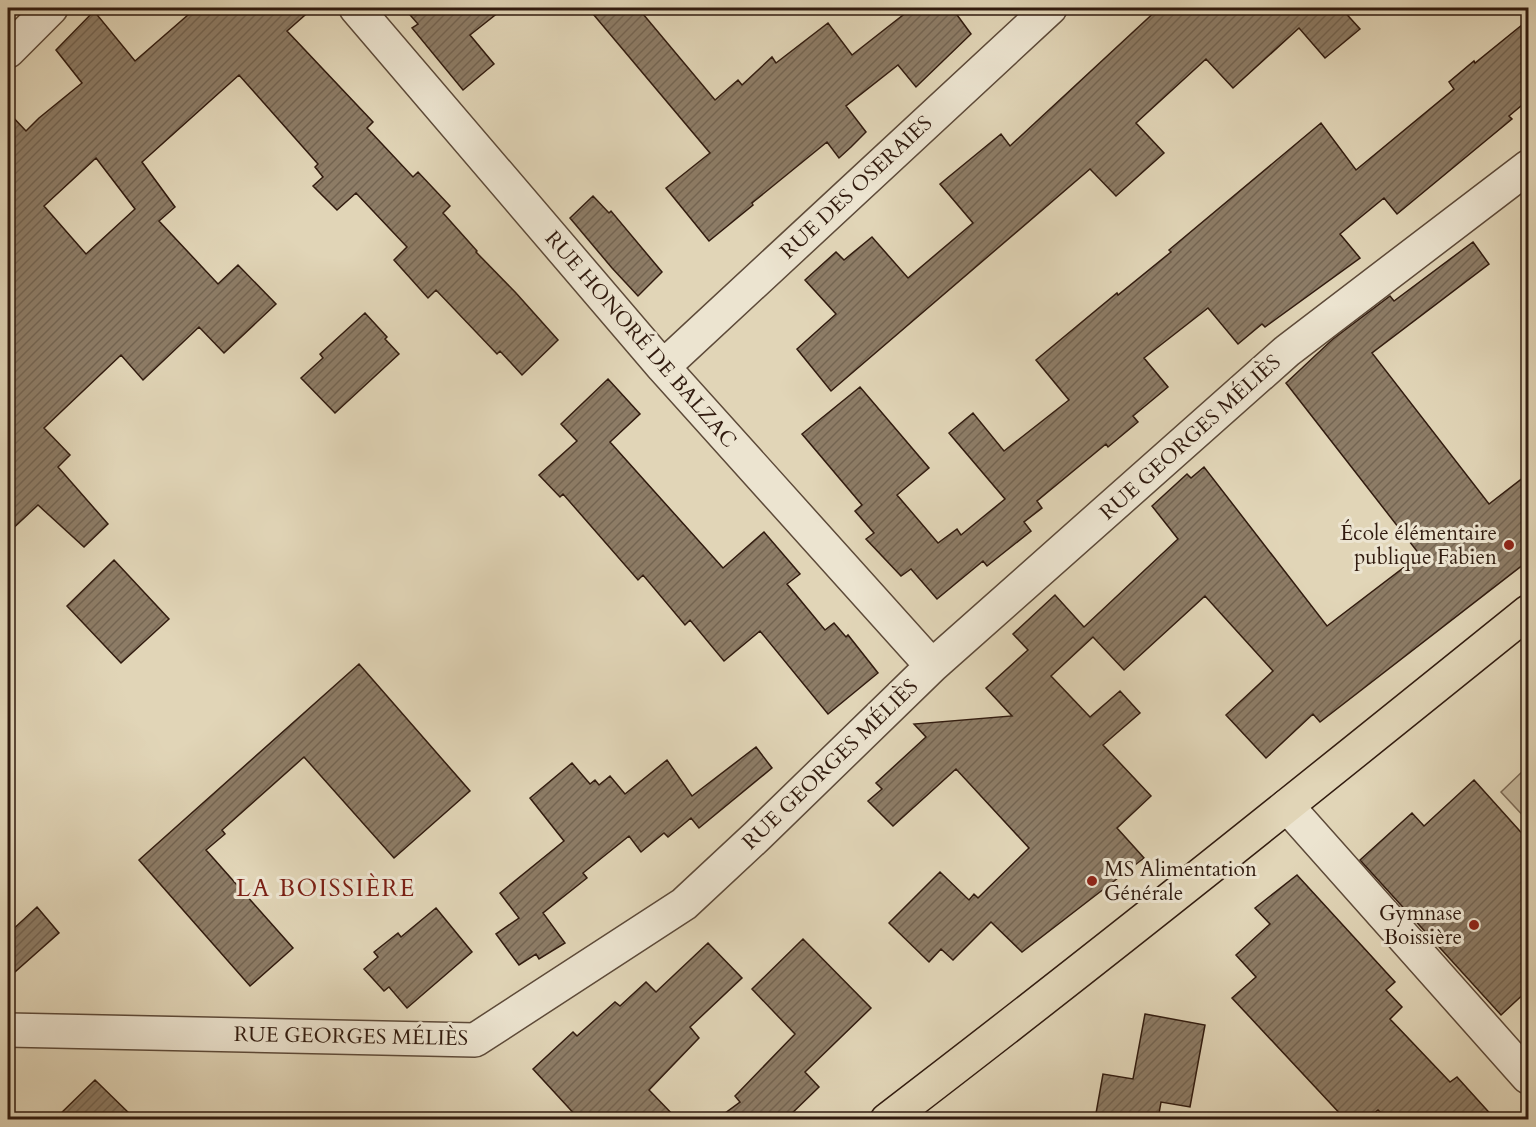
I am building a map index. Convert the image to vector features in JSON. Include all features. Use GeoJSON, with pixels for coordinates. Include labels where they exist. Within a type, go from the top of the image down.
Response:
{"type":"FeatureCollection","features":[{"type":"Feature","properties":{"kind":"main road"},"geometry":{"type":"LineString","coordinates":[[886,1119],[1287,806],[1528,612]]}},
{"type":"Feature","properties":{"kind":"street"},"geometry":{"type":"LineString","coordinates":[[8,51],[51,8]]}},
{"type":"Feature","properties":{"kind":"street","name":"RUE HONORÉ DE BALZAC"},"geometry":{"type":"LineString","coordinates":[[357,8],[663,367],[932,666]]}},
{"type":"Feature","properties":{"kind":"street","name":"RUE DES OSERAIES"},"geometry":{"type":"LineString","coordinates":[[663,367],[1050,8]]}},
{"type":"Feature","properties":{"kind":"street","name":"RUE GEORGES MÉLIÈS"},"geometry":{"type":"LineString","coordinates":[[8,1030],[475,1040],[684,904],[932,666],[1287,351],[1528,167]]}},
{"type":"Feature","properties":{"kind":"street"},"geometry":{"type":"LineString","coordinates":[[1287,806],[1528,1077]]}},
{"type":"Feature","properties":{"kind":"shaded area"},"geometry":{"type":"Polygon","coordinates":[[[1528,766],[1528,821],[1501,792],[1528,766]]]}},
{"type":"Feature","properties":{"kind":"building"},"geometry":{"type":"Polygon","coordinates":[[[196,8],[313,8],[287,31],[373,122],[367,128],[413,177],[418,172],[450,206],[443,213],[558,340],[522,375],[500,351],[497,354],[436,290],[428,298],[394,260],[407,247],[356,193],[337,210],[313,186],[323,177],[315,167],[318,164],[239,75],[142,162],[175,207],[159,221],[218,284],[238,265],[276,304],[224,353],[199,327],[143,380],[121,355],[44,428],[70,455],[58,467],[108,524],[84,547],[38,505],[8,533],[8,112],[26,131],[82,83],[56,50],[94,11],[135,61],[196,8]],[[96,158],[44,206],[86,254],[135,209],[96,158]]]}},
{"type":"Feature","properties":{"kind":"building"},"geometry":{"type":"Polygon","coordinates":[[[404,8],[504,8],[470,35],[494,64],[463,90],[412,28],[418,24],[404,8]]]}},
{"type":"Feature","properties":{"kind":"building"},"geometry":{"type":"Polygon","coordinates":[[[588,8],[638,8],[715,100],[738,80],[742,85],[772,57],[776,63],[828,23],[852,55],[912,8],[952,8],[971,34],[916,87],[898,65],[846,106],[866,132],[851,147],[839,158],[827,142],[709,241],[666,188],[710,153],[588,8]]]}},
{"type":"Feature","properties":{"kind":"building"},"geometry":{"type":"Polygon","coordinates":[[[1159,8],[1341,8],[1360,29],[1325,58],[1299,28],[1233,88],[1206,59],[1136,123],[1164,153],[1116,196],[1090,169],[831,391],[797,349],[836,314],[805,280],[836,252],[844,260],[872,237],[908,278],[973,223],[940,184],[1001,134],[1010,146],[1159,8]]]}},
{"type":"Feature","properties":{"kind":"building"},"geometry":{"type":"Polygon","coordinates":[[[1528,20],[1528,100],[1509,116],[1512,119],[1397,214],[1384,198],[1340,234],[1360,258],[1265,327],[1262,324],[1238,344],[1208,308],[1144,358],[1168,387],[1133,416],[1138,422],[1108,447],[1106,444],[1037,501],[1042,508],[1024,522],[1031,531],[987,566],[983,561],[937,599],[911,569],[901,576],[866,539],[874,533],[855,511],[862,505],[802,434],[860,387],[929,468],[897,495],[938,543],[957,529],[961,535],[1005,499],[949,433],[973,413],[1004,451],[1069,400],[1036,360],[1171,252],[1169,250],[1321,123],[1356,170],[1454,89],[1449,82],[1528,20]]]}},
{"type":"Feature","properties":{"kind":"building"},"geometry":{"type":"Polygon","coordinates":[[[593,196],[609,213],[611,211],[662,272],[638,296],[570,218],[593,196]]]}},
{"type":"Feature","properties":{"kind":"building"},"geometry":{"type":"Polygon","coordinates":[[[1473,242],[1489,264],[1372,353],[1489,504],[1528,474],[1528,561],[1320,722],[1313,714],[1266,758],[1226,715],[1273,671],[1205,596],[1124,670],[1093,637],[1051,676],[1090,717],[1120,691],[1140,713],[1103,745],[1151,796],[1117,828],[1144,858],[1022,952],[991,922],[953,960],[941,949],[929,962],[889,923],[940,872],[969,900],[974,894],[978,898],[1029,848],[956,769],[893,826],[868,801],[882,789],[876,783],[926,737],[914,724],[1012,716],[986,688],[1028,650],[1013,634],[1055,595],[1084,627],[1178,539],[1152,506],[1187,474],[1191,478],[1204,467],[1327,626],[1420,555],[1286,383],[1333,339],[1390,296],[1394,301],[1473,242]]]}},
{"type":"Feature","properties":{"kind":"building"},"geometry":{"type":"Polygon","coordinates":[[[365,313],[399,354],[335,413],[301,378],[323,358],[320,354],[365,313]]]}},
{"type":"Feature","properties":{"kind":"building"},"geometry":{"type":"Polygon","coordinates":[[[608,379],[640,414],[610,442],[723,568],[764,532],[800,574],[787,584],[825,630],[834,623],[846,637],[848,635],[878,673],[828,714],[760,631],[724,661],[690,620],[685,625],[643,575],[638,580],[563,494],[560,497],[539,475],[577,441],[561,424],[608,379]]]}},
{"type":"Feature","properties":{"kind":"building"},"geometry":{"type":"Polygon","coordinates":[[[114,560],[169,619],[121,663],[67,606],[114,560]]]}},
{"type":"Feature","properties":{"kind":"building"},"geometry":{"type":"Polygon","coordinates":[[[359,664],[470,791],[394,858],[304,757],[222,830],[225,834],[206,850],[293,948],[250,986],[139,860],[359,664]]]}},
{"type":"Feature","properties":{"kind":"building"},"geometry":{"type":"Polygon","coordinates":[[[756,747],[772,768],[699,828],[691,818],[668,837],[664,833],[641,852],[629,836],[583,873],[587,878],[543,913],[565,943],[539,959],[536,954],[519,965],[496,934],[519,918],[500,893],[564,841],[530,798],[572,763],[590,784],[595,780],[599,785],[610,776],[625,794],[667,760],[692,796],[756,747]]]}},
{"type":"Feature","properties":{"kind":"building","name":"Gymnase Boissière"},"geometry":{"type":"Polygon","coordinates":[[[1474,780],[1528,840],[1528,990],[1501,1015],[1360,860],[1412,813],[1424,826],[1474,780]]]}},
{"type":"Feature","properties":{"kind":"building"},"geometry":{"type":"Polygon","coordinates":[[[1297,875],[1395,982],[1386,990],[1402,1007],[1390,1019],[1450,1082],[1457,1077],[1495,1119],[1387,1119],[1378,1110],[1367,1119],[1345,1119],[1232,998],[1256,977],[1236,955],[1270,924],[1255,908],[1297,875]]]}},
{"type":"Feature","properties":{"kind":"building"},"geometry":{"type":"Polygon","coordinates":[[[37,907],[59,933],[8,978],[8,934],[37,907]]]}},
{"type":"Feature","properties":{"kind":"building"},"geometry":{"type":"Polygon","coordinates":[[[436,908],[472,952],[407,1008],[389,987],[384,991],[364,969],[378,957],[374,952],[398,933],[401,937],[436,908]]]}},
{"type":"Feature","properties":{"kind":"building"},"geometry":{"type":"Polygon","coordinates":[[[803,939],[871,1008],[805,1072],[819,1087],[786,1119],[717,1119],[740,1102],[735,1096],[795,1034],[752,989],[803,939]]]}},
{"type":"Feature","properties":{"kind":"building"},"geometry":{"type":"Polygon","coordinates":[[[708,943],[742,978],[690,1027],[699,1038],[649,1090],[677,1119],[579,1119],[533,1069],[573,1032],[577,1036],[615,1002],[620,1006],[646,982],[656,992],[708,943]]]}},
{"type":"Feature","properties":{"kind":"building"},"geometry":{"type":"Polygon","coordinates":[[[1145,1014],[1205,1025],[1190,1107],[1161,1102],[1158,1119],[1095,1119],[1103,1074],[1133,1079],[1145,1014]]]}},
{"type":"Feature","properties":{"kind":"building"},"geometry":{"type":"Polygon","coordinates":[[[95,1080],[135,1119],[55,1119],[95,1080]]]}},
{"type":"Feature","properties":{"kind":"place","name":"École élémentaire publique Fabien"},"geometry":{"type":"Point","coordinates":[1509,545]}},
{"type":"Feature","properties":{"kind":"place","name":"MS Alimentation Générale"},"geometry":{"type":"Point","coordinates":[1092,881]}},
{"type":"Feature","properties":{"kind":"place","name":"Gymnase Boissière"},"geometry":{"type":"Point","coordinates":[1474,925]}},
{"type":"Feature","properties":{"kind":"district","name":"LA BOISSIÈRE"},"geometry":{"type":"Point","coordinates":[326,888]}}]}
